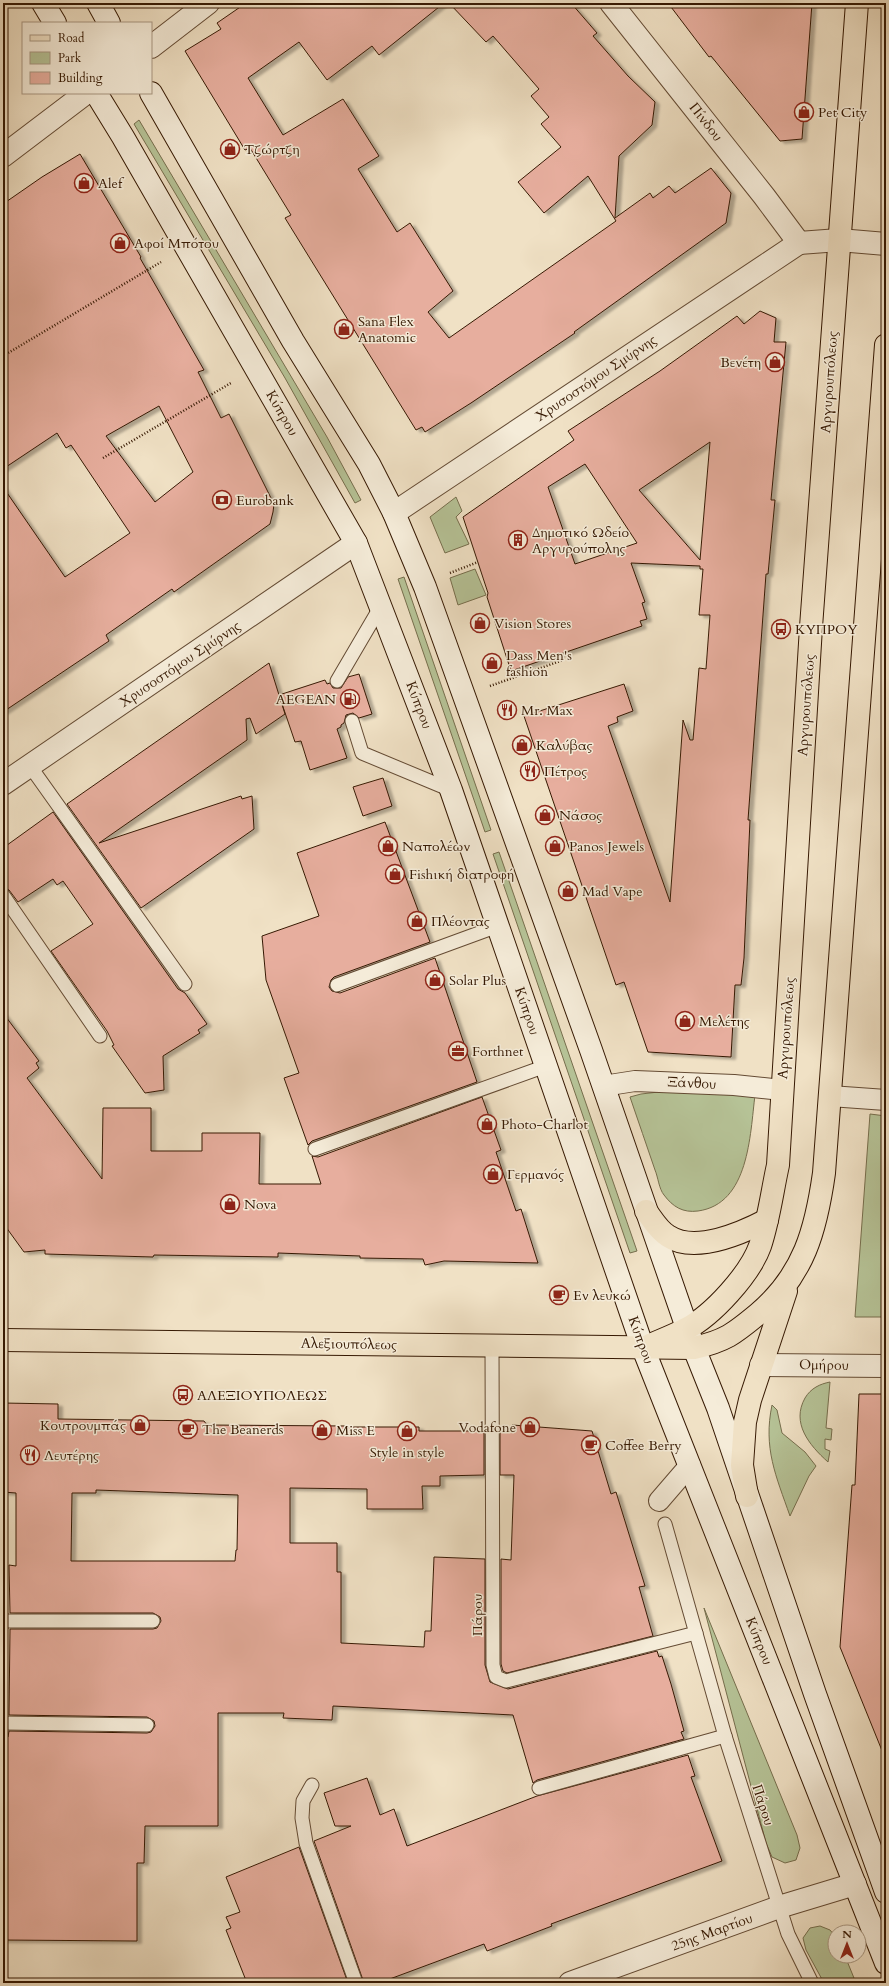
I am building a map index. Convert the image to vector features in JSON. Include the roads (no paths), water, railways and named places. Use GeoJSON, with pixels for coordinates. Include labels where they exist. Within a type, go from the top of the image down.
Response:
{"type":"FeatureCollection","features":[{"type":"Feature","properties":{"kind":"main road"},"geometry":{"type":"LineString","coordinates":[[43,3],[54,22]]}},
{"type":"Feature","properties":{"kind":"main road"},"geometry":{"type":"LineString","coordinates":[[98,3],[109,22]]}},
{"type":"Feature","properties":{"kind":"main road"},"geometry":{"type":"LineString","coordinates":[[152,46],[208,3]]}},
{"type":"Feature","properties":{"kind":"main road","name":"Πίνδου"},"geometry":{"type":"LineString","coordinates":[[611,3],[799,243]]}},
{"type":"Feature","properties":{"kind":"main road","name":"Αργυρουπόλεως"},"geometry":{"type":"LineString","coordinates":[[691,1338],[706,1315],[735,1286],[748,1270],[760,1246],[772,1203],[778,1165],[811,635],[856,3]]}},
{"type":"Feature","properties":{"kind":"main road"},"geometry":{"type":"LineString","coordinates":[[3,156],[85,94]]}},
{"type":"Feature","properties":{"kind":"main road","name":"Κύπρου"},"geometry":{"type":"LineString","coordinates":[[97,94],[123,137],[356,544],[451,790],[643,1348],[886,1963]]}},
{"type":"Feature","properties":{"kind":"main road"},"geometry":{"type":"LineString","coordinates":[[152,94],[293,341],[369,464],[394,513],[425,587],[691,1338],[718,1408],[815,1694],[886,1892]]}},
{"type":"Feature","properties":{"kind":"main road"},"geometry":{"type":"LineString","coordinates":[[799,243],[839,240],[886,244]]}},
{"type":"Feature","properties":{"kind":"main road","name":"Χρυσοστόμου Σμύρνης"},"geometry":{"type":"LineString","coordinates":[[394,513],[799,243]]}},
{"type":"Feature","properties":{"kind":"main road"},"geometry":{"type":"LineString","coordinates":[[747,1496],[742,1465],[745,1422],[750,1400],[789,1282],[804,1255],[817,1216],[824,1173],[886,345]]}},
{"type":"Feature","properties":{"kind":"main road","name":"Χρυσοστόμου Σμύρνης"},"geometry":{"type":"LineString","coordinates":[[3,784],[356,544]]}},
{"type":"Feature","properties":{"kind":"main road"},"geometry":{"type":"LineString","coordinates":[[646,1211],[658,1227],[668,1236],[679,1241],[695,1243],[731,1236],[767,1220]]}},
{"type":"Feature","properties":{"kind":"main road"},"geometry":{"type":"LineString","coordinates":[[691,1338],[718,1342],[738,1331],[768,1306],[789,1282]]}},
{"type":"Feature","properties":{"kind":"main road","name":"Αλεξιουπόλεως"},"geometry":{"type":"LineString","coordinates":[[3,1340],[643,1348],[691,1338]]}},
{"type":"Feature","properties":{"kind":"main road","name":"Ομήρου"},"geometry":{"type":"LineString","coordinates":[[761,1364],[886,1366]]}},
{"type":"Feature","properties":{"kind":"main road","name":"25ης Μαρτίου"},"geometry":{"type":"LineString","coordinates":[[570,1983],[779,1907],[855,1884]]}},
{"type":"Feature","properties":{"kind":"street","name":"Ξάνθου"},"geometry":{"type":"LineString","coordinates":[[603,1086],[635,1080],[734,1085],[782,1090]]}},
{"type":"Feature","properties":{"kind":"street"},"geometry":{"type":"LineString","coordinates":[[830,1096],[886,1100]]}},
{"type":"Feature","properties":{"kind":"street"},"geometry":{"type":"LineString","coordinates":[[659,1501],[690,1465]]}},
{"type":"Feature","properties":{"kind":"lane"},"geometry":{"type":"LineString","coordinates":[[338,681],[381,606]]}},
{"type":"Feature","properties":{"kind":"lane"},"geometry":{"type":"LineString","coordinates":[[352,721],[362,753],[451,790]]}},
{"type":"Feature","properties":{"kind":"lane"},"geometry":{"type":"LineString","coordinates":[[30,766],[185,984]]}},
{"type":"Feature","properties":{"kind":"lane"},"geometry":{"type":"LineString","coordinates":[[3,895],[100,1036]]}},
{"type":"Feature","properties":{"kind":"lane"},"geometry":{"type":"LineString","coordinates":[[337,985],[498,926]]}},
{"type":"Feature","properties":{"kind":"lane"},"geometry":{"type":"LineString","coordinates":[[316,1149],[546,1066]]}},
{"type":"Feature","properties":{"kind":"lane","name":"Πάρου"},"geometry":{"type":"LineString","coordinates":[[492,1346],[493,1665],[496,1677],[506,1681],[696,1633]]}},
{"type":"Feature","properties":{"kind":"lane","name":"Πάρου"},"geometry":{"type":"LineString","coordinates":[[665,1524],[724,1736],[788,1934],[812,1983]]}},
{"type":"Feature","properties":{"kind":"lane"},"geometry":{"type":"LineString","coordinates":[[3,1620],[153,1621]]}},
{"type":"Feature","properties":{"kind":"lane"},"geometry":{"type":"LineString","coordinates":[[3,1723],[147,1725]]}},
{"type":"Feature","properties":{"kind":"lane"},"geometry":{"type":"LineString","coordinates":[[539,1788],[724,1736]]}},
{"type":"Feature","properties":{"kind":"lane"},"geometry":{"type":"LineString","coordinates":[[312,1785],[303,1801],[302,1818],[306,1843],[356,1983]]}},
{"type":"Feature","properties":{"kind":"place","name":"Pet City"},"geometry":{"type":"Point","coordinates":[804,112]}},
{"type":"Feature","properties":{"kind":"place","name":"Τζώρτζη"},"geometry":{"type":"Point","coordinates":[230,149]}},
{"type":"Feature","properties":{"kind":"place","name":"Alef"},"geometry":{"type":"Point","coordinates":[84,183]}},
{"type":"Feature","properties":{"kind":"place","name":"Αφοί Μπότου"},"geometry":{"type":"Point","coordinates":[120,243]}},
{"type":"Feature","properties":{"kind":"place","name":"Sana Flex Anatomic"},"geometry":{"type":"Point","coordinates":[344,329]}},
{"type":"Feature","properties":{"kind":"place","name":"Βενέτη"},"geometry":{"type":"Point","coordinates":[775,362]}},
{"type":"Feature","properties":{"kind":"place","name":"Eurobank"},"geometry":{"type":"Point","coordinates":[222,500]}},
{"type":"Feature","properties":{"kind":"place","name":"Δημοτικό Ωδείο Αργυρούπολης"},"geometry":{"type":"Point","coordinates":[518,540]}},
{"type":"Feature","properties":{"kind":"place","name":"Vision Stores"},"geometry":{"type":"Point","coordinates":[480,623]}},
{"type":"Feature","properties":{"kind":"place","name":"ΚΥΠΡΟΥ"},"geometry":{"type":"Point","coordinates":[781,629]}},
{"type":"Feature","properties":{"kind":"place","name":"Dass Men's fashion"},"geometry":{"type":"Point","coordinates":[492,663]}},
{"type":"Feature","properties":{"kind":"place","name":"AEGEAN"},"geometry":{"type":"Point","coordinates":[350,699]}},
{"type":"Feature","properties":{"kind":"place","name":"Mr. Max"},"geometry":{"type":"Point","coordinates":[507,710]}},
{"type":"Feature","properties":{"kind":"place","name":"Καλύβας"},"geometry":{"type":"Point","coordinates":[522,745]}},
{"type":"Feature","properties":{"kind":"place","name":"Πέτρος"},"geometry":{"type":"Point","coordinates":[530,771]}},
{"type":"Feature","properties":{"kind":"place","name":"Νάσος"},"geometry":{"type":"Point","coordinates":[545,815]}},
{"type":"Feature","properties":{"kind":"place","name":"Ναπολέων"},"geometry":{"type":"Point","coordinates":[388,846]}},
{"type":"Feature","properties":{"kind":"place","name":"Panos Jewels"},"geometry":{"type":"Point","coordinates":[555,846]}},
{"type":"Feature","properties":{"kind":"place","name":"Fishική διατροφή"},"geometry":{"type":"Point","coordinates":[395,874]}},
{"type":"Feature","properties":{"kind":"place","name":"Mad Vape"},"geometry":{"type":"Point","coordinates":[568,891]}},
{"type":"Feature","properties":{"kind":"place","name":"Πλέοντας"},"geometry":{"type":"Point","coordinates":[417,921]}},
{"type":"Feature","properties":{"kind":"place","name":"Solar Plus"},"geometry":{"type":"Point","coordinates":[435,980]}},
{"type":"Feature","properties":{"kind":"place","name":"Μελέτης"},"geometry":{"type":"Point","coordinates":[685,1021]}},
{"type":"Feature","properties":{"kind":"place","name":"Forthnet"},"geometry":{"type":"Point","coordinates":[458,1051]}},
{"type":"Feature","properties":{"kind":"place","name":"Photo-Charlot"},"geometry":{"type":"Point","coordinates":[487,1124]}},
{"type":"Feature","properties":{"kind":"place","name":"Γερμανός"},"geometry":{"type":"Point","coordinates":[493,1174]}},
{"type":"Feature","properties":{"kind":"place","name":"Nova"},"geometry":{"type":"Point","coordinates":[230,1204]}},
{"type":"Feature","properties":{"kind":"place","name":"Εν λευκώ"},"geometry":{"type":"Point","coordinates":[559,1295]}},
{"type":"Feature","properties":{"kind":"place","name":"ΑΛΕΞΙΟΥΠΟΛΕΩΣ"},"geometry":{"type":"Point","coordinates":[183,1395]}},
{"type":"Feature","properties":{"kind":"place","name":"Κουτρουμπάς"},"geometry":{"type":"Point","coordinates":[140,1425]}},
{"type":"Feature","properties":{"kind":"place","name":"Vodafone"},"geometry":{"type":"Point","coordinates":[530,1427]}},
{"type":"Feature","properties":{"kind":"place","name":"The Beanerds"},"geometry":{"type":"Point","coordinates":[188,1429]}},
{"type":"Feature","properties":{"kind":"place","name":"Miss E"},"geometry":{"type":"Point","coordinates":[322,1430]}},
{"type":"Feature","properties":{"kind":"place","name":"Style in style"},"geometry":{"type":"Point","coordinates":[407,1431]}},
{"type":"Feature","properties":{"kind":"place","name":"Coffee Berry"},"geometry":{"type":"Point","coordinates":[591,1445]}},
{"type":"Feature","properties":{"kind":"place","name":"Λευτέρης"},"geometry":{"type":"Point","coordinates":[30,1455]}}]}
